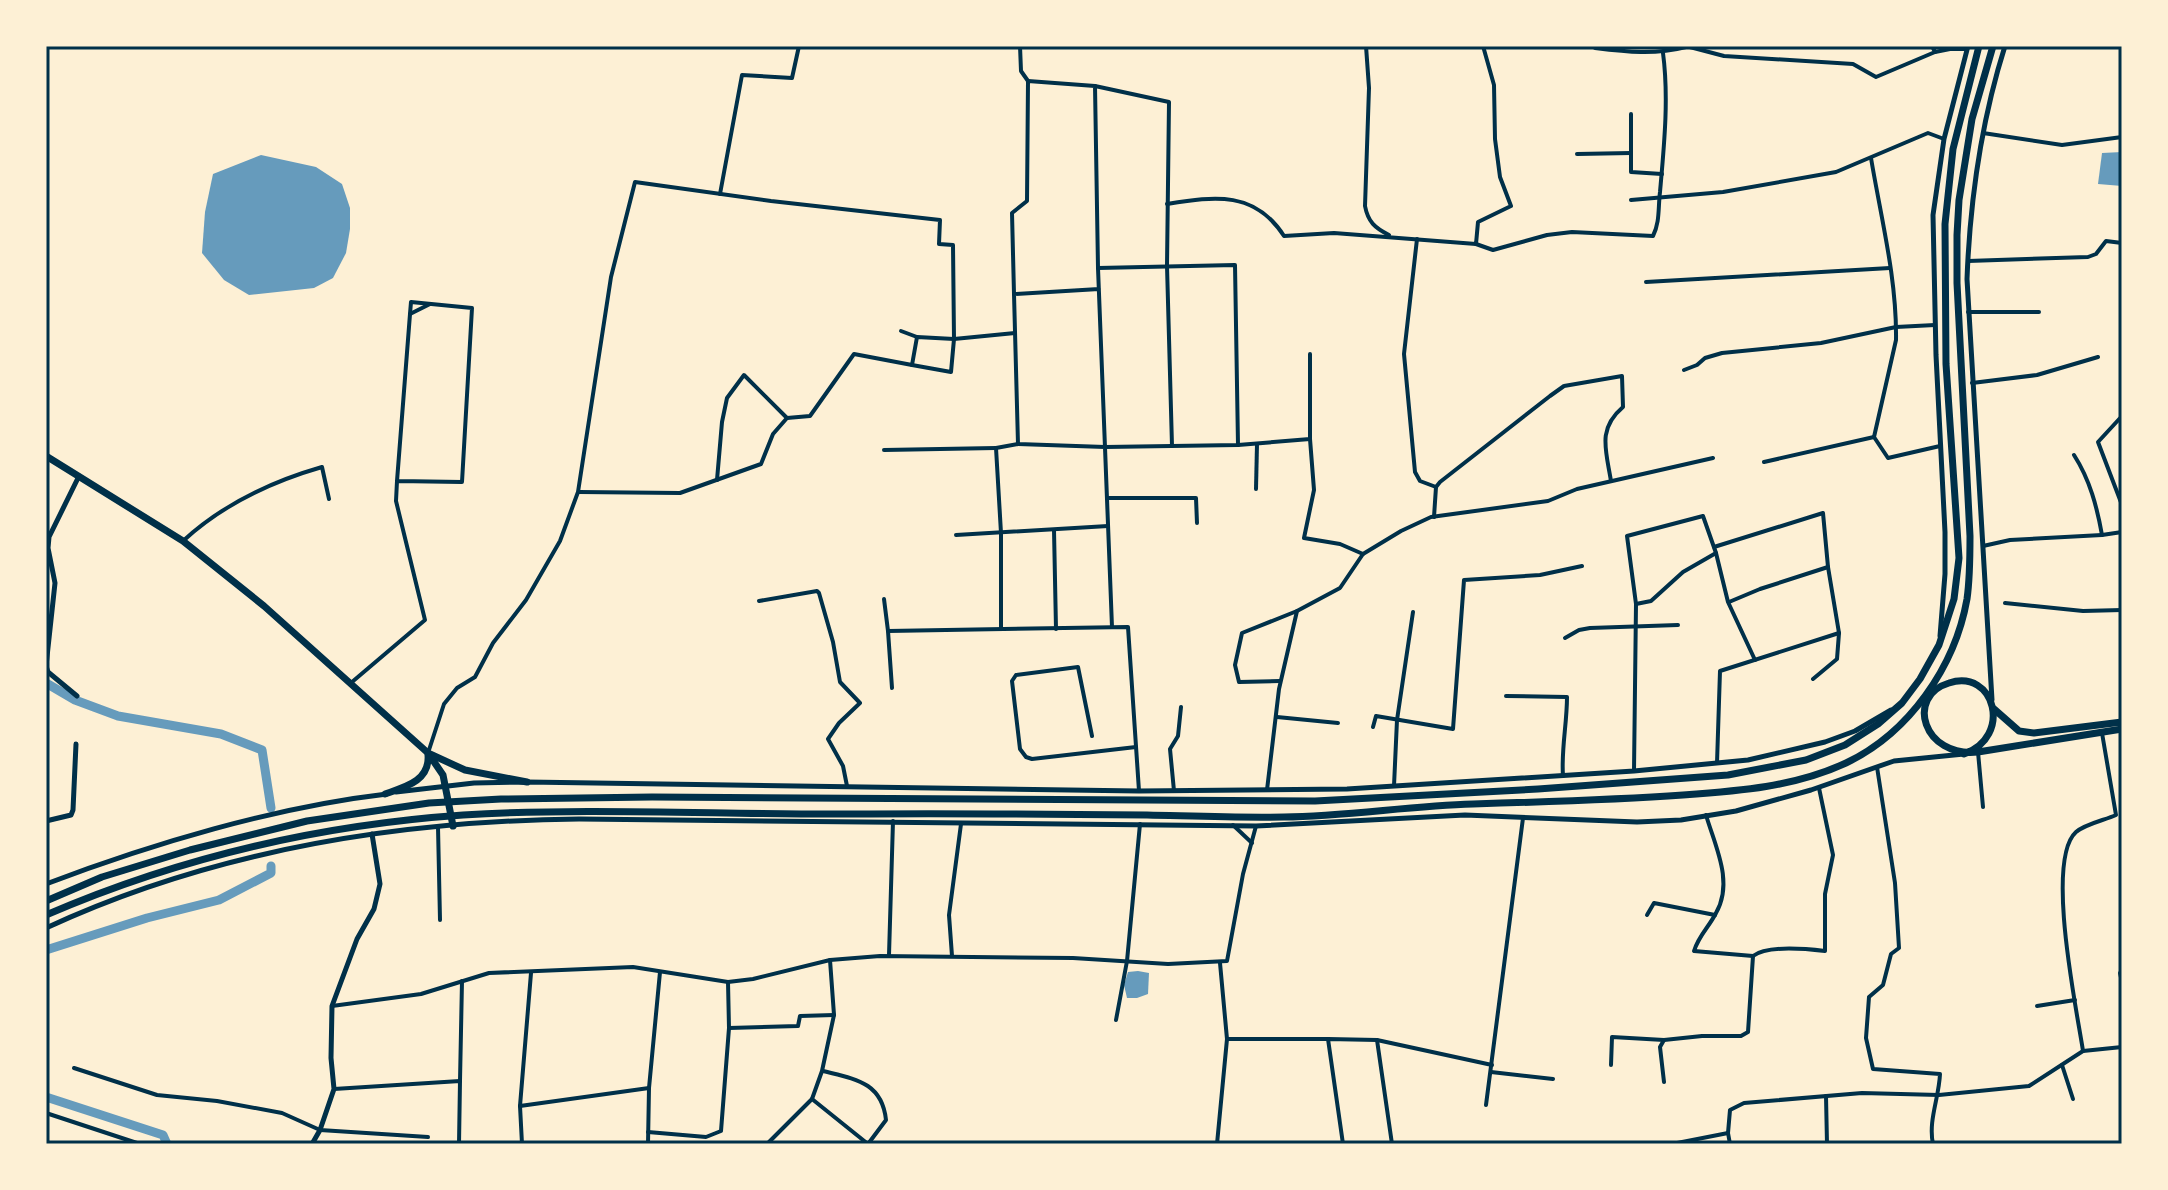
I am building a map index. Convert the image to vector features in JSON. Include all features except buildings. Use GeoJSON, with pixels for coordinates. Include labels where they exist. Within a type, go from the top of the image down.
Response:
{"type":"FeatureCollection","features":[{"type":"Feature","properties":{"kind":"main road"},"geometry":{"type":"LineString","coordinates":[[46,901],[102,877],[190,850],[307,821],[429,803],[668,797],[1276,803],[1728,775],[1806,760],[1845,745],[1878,724],[1902,703],[1920,679],[1939,645],[1954,599],[1959,558],[1946,364],[1945,224],[1953,149],[1979,46]]}},
{"type":"Feature","properties":{"kind":"main road"},"geometry":{"type":"LineString","coordinates":[[46,915],[141,880],[258,845],[321,832],[468,815],[657,811],[1288,817],[1758,789],[1824,773],[1866,751],[1903,723],[1928,692],[1947,659],[1967,602],[1970,573],[1957,251],[1959,200],[1975,109],[1993,46]]}},
{"type":"Feature","properties":{"kind":"main road"},"geometry":{"type":"LineString","coordinates":[[46,456],[183,541],[264,606],[428,753],[443,775],[453,826]]}},
{"type":"Feature","properties":{"kind":"main road"},"geometry":{"type":"LineString","coordinates":[[1920,679],[1931,695]]}},
{"type":"Feature","properties":{"kind":"main road"},"geometry":{"type":"LineString","coordinates":[[1964,754],[1977,748],[1987,737],[1995,718],[1994,709],[1989,696],[1970,683],[1948,683],[1931,695],[1925,708],[1925,722],[1929,733],[1948,750],[1964,754],[2100,729],[2122,722]]}},
{"type":"Feature","properties":{"kind":"main road"},"geometry":{"type":"LineString","coordinates":[[1994,709],[2019,731],[2122,729]]}},
{"type":"Feature","properties":{"kind":"main road"},"geometry":{"type":"LineString","coordinates":[[428,753],[465,770],[527,782]]}},
{"type":"Feature","properties":{"kind":"main road"},"geometry":{"type":"LineString","coordinates":[[385,794],[423,776],[429,762],[428,753]]}},
{"type":"Feature","properties":{"kind":"street"},"geometry":{"type":"LineString","coordinates":[[720,194],[742,75],[792,78],[799,46]]}},
{"type":"Feature","properties":{"kind":"street"},"geometry":{"type":"LineString","coordinates":[[1018,444],[1012,213],[1027,201],[1028,81],[1021,71],[1020,46]]}},
{"type":"Feature","properties":{"kind":"street"},"geometry":{"type":"LineString","coordinates":[[1366,46],[1369,88],[1365,206],[1368,219],[1375,228],[1391,236]]}},
{"type":"Feature","properties":{"kind":"street"},"geometry":{"type":"LineString","coordinates":[[1476,244],[1478,222],[1511,206],[1500,177],[1495,139],[1494,85],[1483,46]]}},
{"type":"Feature","properties":{"kind":"street"},"geometry":{"type":"LineString","coordinates":[[1595,49],[1615,53],[1663,53],[1686,46],[1724,56],[1853,64],[1876,77],[1935,52],[1968,48],[1944,139],[1933,215],[1945,532],[1939,645]]}},
{"type":"Feature","properties":{"kind":"street"},"geometry":{"type":"LineString","coordinates":[[1925,46],[1925,56]]}},
{"type":"Feature","properties":{"kind":"street"},"geometry":{"type":"LineString","coordinates":[[1932,46],[1935,52]]}},
{"type":"Feature","properties":{"kind":"street"},"geometry":{"type":"LineString","coordinates":[[1994,709],[1990,690],[1967,261],[1972,200],[1983,133],[2005,46]]}},
{"type":"Feature","properties":{"kind":"street"},"geometry":{"type":"LineString","coordinates":[[1167,204],[1226,198],[1258,207],[1273,219],[1284,236],[1334,233],[1391,236],[1476,244],[1493,250],[1547,235],[1572,232],[1650,237],[1658,226],[1662,174],[1666,71],[1663,53]]}},
{"type":"Feature","properties":{"kind":"street"},"geometry":{"type":"LineString","coordinates":[[1028,81],[1095,86],[1169,102],[1167,266],[1172,446]]}},
{"type":"Feature","properties":{"kind":"street"},"geometry":{"type":"LineString","coordinates":[[1095,86],[1098,268],[1112,627]]}},
{"type":"Feature","properties":{"kind":"street"},"geometry":{"type":"LineString","coordinates":[[1631,114],[1631,172],[1662,174]]}},
{"type":"Feature","properties":{"kind":"street"},"geometry":{"type":"LineString","coordinates":[[1631,200],[1723,192],[1836,172],[1928,133],[1944,139]]}},
{"type":"Feature","properties":{"kind":"street"},"geometry":{"type":"LineString","coordinates":[[1983,133],[2062,145],[2122,137]]}},
{"type":"Feature","properties":{"kind":"street"},"geometry":{"type":"LineString","coordinates":[[1577,154],[1631,153]]}},
{"type":"Feature","properties":{"kind":"street"},"geometry":{"type":"LineString","coordinates":[[1871,158],[1890,268],[1896,327],[1891,368],[1874,437],[1888,458],[1940,446]]}},
{"type":"Feature","properties":{"kind":"street"},"geometry":{"type":"LineString","coordinates":[[428,753],[444,704],[457,688],[475,677],[493,643],[526,600],[560,541],[578,492],[611,277],[635,182],[940,220],[939,244],[953,245],[954,339],[951,372],[854,354],[810,416],[787,418],[773,434],[761,464],[680,493],[578,492]]}},
{"type":"Feature","properties":{"kind":"street"},"geometry":{"type":"LineString","coordinates":[[1417,239],[1404,354],[1415,472],[1420,481],[1436,487]]}},
{"type":"Feature","properties":{"kind":"street"},"geometry":{"type":"LineString","coordinates":[[1967,261],[2088,257],[2096,254],[2106,241],[2122,243]]}},
{"type":"Feature","properties":{"kind":"street"},"geometry":{"type":"LineString","coordinates":[[1098,268],[1235,265],[1238,445]]}},
{"type":"Feature","properties":{"kind":"street"},"geometry":{"type":"LineString","coordinates":[[1646,282],[1890,268]]}},
{"type":"Feature","properties":{"kind":"street"},"geometry":{"type":"LineString","coordinates":[[1014,294],[1099,289]]}},
{"type":"Feature","properties":{"kind":"street"},"geometry":{"type":"LineString","coordinates":[[350,684],[425,620],[396,501],[397,481],[411,302],[472,308],[462,482],[397,481]]}},
{"type":"Feature","properties":{"kind":"street"},"geometry":{"type":"LineString","coordinates":[[410,314],[430,304]]}},
{"type":"Feature","properties":{"kind":"street"},"geometry":{"type":"LineString","coordinates":[[1968,312],[2039,312]]}},
{"type":"Feature","properties":{"kind":"street"},"geometry":{"type":"LineString","coordinates":[[1684,370],[1722,353],[1821,343],[1896,327],[1935,325]]}},
{"type":"Feature","properties":{"kind":"street"},"geometry":{"type":"LineString","coordinates":[[901,331],[917,337],[954,339],[1015,333]]}},
{"type":"Feature","properties":{"kind":"street"},"geometry":{"type":"LineString","coordinates":[[912,365],[917,337]]}},
{"type":"Feature","properties":{"kind":"street"},"geometry":{"type":"LineString","coordinates":[[1310,354],[1310,439],[1314,490],[1304,538],[1340,544],[1363,554]]}},
{"type":"Feature","properties":{"kind":"street"},"geometry":{"type":"LineString","coordinates":[[1972,383],[2037,375],[2098,357]]}},
{"type":"Feature","properties":{"kind":"street"},"geometry":{"type":"LineString","coordinates":[[717,480],[727,398],[744,375],[787,418]]}},
{"type":"Feature","properties":{"kind":"street"},"geometry":{"type":"LineString","coordinates":[[1434,517],[1436,487],[1483,446],[1564,386],[1622,376],[1623,407],[1611,417],[1604,435],[1611,481]]}},
{"type":"Feature","properties":{"kind":"street"},"geometry":{"type":"LineString","coordinates":[[2122,418],[2098,442],[2122,505]]}},
{"type":"Feature","properties":{"kind":"street"},"geometry":{"type":"LineString","coordinates":[[1764,462],[1874,437]]}},
{"type":"Feature","properties":{"kind":"street"},"geometry":{"type":"LineString","coordinates":[[884,450],[996,448],[1018,444],[1105,447],[1238,445],[1310,439]]}},
{"type":"Feature","properties":{"kind":"street"},"geometry":{"type":"LineString","coordinates":[[1256,489],[1257,444]]}},
{"type":"Feature","properties":{"kind":"street"},"geometry":{"type":"LineString","coordinates":[[996,448],[1001,533],[1001,629]]}},
{"type":"Feature","properties":{"kind":"street"},"geometry":{"type":"LineString","coordinates":[[2074,455],[2097,505],[2102,535]]}},
{"type":"Feature","properties":{"kind":"street"},"geometry":{"type":"LineString","coordinates":[[1281,681],[1239,682],[1235,665],[1242,633],[1297,611],[1340,588],[1363,554],[1401,531],[1434,517],[1548,501],[1577,489],[1713,458]]}},
{"type":"Feature","properties":{"kind":"street"},"geometry":{"type":"LineString","coordinates":[[183,541],[232,503],[289,476],[322,467],[329,499]]}},
{"type":"Feature","properties":{"kind":"street"},"geometry":{"type":"LineString","coordinates":[[77,696],[48,672],[46,666],[55,583],[48,548],[49,537],[79,476]]}},
{"type":"Feature","properties":{"kind":"street"},"geometry":{"type":"LineString","coordinates":[[1107,498],[1196,498],[1197,523]]}},
{"type":"Feature","properties":{"kind":"street"},"geometry":{"type":"LineString","coordinates":[[1636,604],[1651,601],[1683,572],[1715,550],[1823,513],[1839,633],[1837,659],[1813,679]]}},
{"type":"Feature","properties":{"kind":"street"},"geometry":{"type":"LineString","coordinates":[[1634,771],[1636,604],[1627,536],[1703,516],[1728,602],[1755,660]]}},
{"type":"Feature","properties":{"kind":"street"},"geometry":{"type":"LineString","coordinates":[[956,535],[1108,526]]}},
{"type":"Feature","properties":{"kind":"street"},"geometry":{"type":"LineString","coordinates":[[1054,530],[1056,629]]}},
{"type":"Feature","properties":{"kind":"street"},"geometry":{"type":"LineString","coordinates":[[1983,546],[2010,540],[2122,532]]}},
{"type":"Feature","properties":{"kind":"street"},"geometry":{"type":"LineString","coordinates":[[1373,727],[1376,716],[1453,729],[1464,580],[1540,575],[1582,566]]}},
{"type":"Feature","properties":{"kind":"street"},"geometry":{"type":"LineString","coordinates":[[1728,602],[1828,567]]}},
{"type":"Feature","properties":{"kind":"street"},"geometry":{"type":"LineString","coordinates":[[759,601],[806,592],[819,593],[840,682],[860,703],[839,723],[828,739],[843,766],[847,786]]}},
{"type":"Feature","properties":{"kind":"street"},"geometry":{"type":"LineString","coordinates":[[884,599],[892,688]]}},
{"type":"Feature","properties":{"kind":"street"},"geometry":{"type":"LineString","coordinates":[[2005,603],[2083,611],[2122,610]]}},
{"type":"Feature","properties":{"kind":"street"},"geometry":{"type":"LineString","coordinates":[[1267,790],[1281,681],[1297,611]]}},
{"type":"Feature","properties":{"kind":"street"},"geometry":{"type":"LineString","coordinates":[[1394,786],[1397,720],[1413,612]]}},
{"type":"Feature","properties":{"kind":"street"},"geometry":{"type":"LineString","coordinates":[[1565,638],[1579,630],[1678,625]]}},
{"type":"Feature","properties":{"kind":"street"},"geometry":{"type":"LineString","coordinates":[[888,631],[1128,627],[1139,791]]}},
{"type":"Feature","properties":{"kind":"street"},"geometry":{"type":"LineString","coordinates":[[1717,763],[1720,671],[1839,633]]}},
{"type":"Feature","properties":{"kind":"street"},"geometry":{"type":"LineString","coordinates":[[1092,736],[1078,667],[1016,675],[1012,681],[1020,749],[1026,757],[1032,759],[1136,747]]}},
{"type":"Feature","properties":{"kind":"street"},"geometry":{"type":"LineString","coordinates":[[1506,696],[1567,697],[1567,728],[1561,754],[1563,776]]}},
{"type":"Feature","properties":{"kind":"street"},"geometry":{"type":"LineString","coordinates":[[46,884],[274,814],[446,786],[527,782],[1174,791],[1394,786],[1634,771],[1748,760],[1825,742],[1855,731],[1902,703]]}},
{"type":"Feature","properties":{"kind":"street"},"geometry":{"type":"LineString","coordinates":[[1174,791],[1170,749],[1178,736],[1181,707]]}},
{"type":"Feature","properties":{"kind":"street"},"geometry":{"type":"LineString","coordinates":[[1276,716],[1338,723]]}},
{"type":"Feature","properties":{"kind":"street"},"geometry":{"type":"LineString","coordinates":[[2083,1051],[2068,958],[2062,879],[2066,851],[2076,832],[2116,815],[2100,729]]}},
{"type":"Feature","properties":{"kind":"street"},"geometry":{"type":"LineString","coordinates":[[46,821],[71,815],[73,810],[76,744]]}},
{"type":"Feature","properties":{"kind":"street"},"geometry":{"type":"LineString","coordinates":[[1978,752],[1983,807]]}},
{"type":"Feature","properties":{"kind":"street"},"geometry":{"type":"LineString","coordinates":[[46,928],[137,892],[221,865],[272,852],[372,834],[438,827],[564,819],[1256,826],[1465,815],[1637,822],[1681,820],[1736,811],[1819,788],[1894,761],[1964,754]]}},
{"type":"Feature","properties":{"kind":"street"},"geometry":{"type":"LineString","coordinates":[[1877,767],[1895,883],[1899,948],[1891,954],[1883,985],[1869,997],[1866,1038],[1873,1069],[1940,1074],[1939,1095],[1930,1131],[1933,1144]]}},
{"type":"Feature","properties":{"kind":"street"},"geometry":{"type":"LineString","coordinates":[[1706,815],[1725,886],[1722,901],[1698,937],[1694,951],[1753,956],[1759,951],[1772,950],[1825,951],[1825,894],[1833,855],[1819,788]]}},
{"type":"Feature","properties":{"kind":"street"},"geometry":{"type":"LineString","coordinates":[[1486,1105],[1523,816]]}},
{"type":"Feature","properties":{"kind":"street"},"geometry":{"type":"LineString","coordinates":[[889,956],[893,821]]}},
{"type":"Feature","properties":{"kind":"street"},"geometry":{"type":"LineString","coordinates":[[952,956],[949,915],[961,823]]}},
{"type":"Feature","properties":{"kind":"street"},"geometry":{"type":"LineString","coordinates":[[1116,1020],[1127,961],[1140,824]]}},
{"type":"Feature","properties":{"kind":"street"},"geometry":{"type":"LineString","coordinates":[[1233,825],[1252,843]]}},
{"type":"Feature","properties":{"kind":"street"},"geometry":{"type":"LineString","coordinates":[[332,1006],[421,994],[489,973],[633,967],[728,982],[830,960],[889,956],[1073,958],[1168,964],[1227,961],[1243,874],[1256,826]]}},
{"type":"Feature","properties":{"kind":"street"},"geometry":{"type":"LineString","coordinates":[[438,827],[440,920]]}},
{"type":"Feature","properties":{"kind":"street"},"geometry":{"type":"LineString","coordinates":[[312,1144],[334,1089],[332,1006],[357,939],[374,909],[380,884],[372,834]]}},
{"type":"Feature","properties":{"kind":"street"},"geometry":{"type":"LineString","coordinates":[[1647,915],[1654,903],[1715,915]]}},
{"type":"Feature","properties":{"kind":"street"},"geometry":{"type":"LineString","coordinates":[[1611,1065],[1612,1037],[1664,1040],[1741,1036],[1748,1032],[1753,956]]}},
{"type":"Feature","properties":{"kind":"street"},"geometry":{"type":"LineString","coordinates":[[767,1144],[812,1099],[822,1071],[834,1015],[830,960]]}},
{"type":"Feature","properties":{"kind":"street"},"geometry":{"type":"LineString","coordinates":[[1217,1144],[1227,1039],[1220,962]]}},
{"type":"Feature","properties":{"kind":"street"},"geometry":{"type":"LineString","coordinates":[[648,1144],[649,1088],[660,972]]}},
{"type":"Feature","properties":{"kind":"street"},"geometry":{"type":"LineString","coordinates":[[522,1144],[520,1106],[531,973]]}},
{"type":"Feature","properties":{"kind":"street"},"geometry":{"type":"LineString","coordinates":[[2120,973],[2122,982]]}},
{"type":"Feature","properties":{"kind":"street"},"geometry":{"type":"LineString","coordinates":[[459,1144],[462,981]]}},
{"type":"Feature","properties":{"kind":"street"},"geometry":{"type":"LineString","coordinates":[[648,1132],[706,1137],[721,1131],[729,1028],[728,982]]}},
{"type":"Feature","properties":{"kind":"street"},"geometry":{"type":"LineString","coordinates":[[2037,1006],[2075,1000]]}},
{"type":"Feature","properties":{"kind":"street"},"geometry":{"type":"LineString","coordinates":[[729,1028],[798,1026],[800,1016],[834,1015]]}},
{"type":"Feature","properties":{"kind":"street"},"geometry":{"type":"LineString","coordinates":[[1227,1039],[1377,1040],[1492,1065]]}},
{"type":"Feature","properties":{"kind":"street"},"geometry":{"type":"LineString","coordinates":[[1328,1039],[1343,1144]]}},
{"type":"Feature","properties":{"kind":"street"},"geometry":{"type":"LineString","coordinates":[[1377,1040],[1392,1144]]}},
{"type":"Feature","properties":{"kind":"street"},"geometry":{"type":"LineString","coordinates":[[1664,1040],[1660,1047],[1664,1082]]}},
{"type":"Feature","properties":{"kind":"street"},"geometry":{"type":"LineString","coordinates":[[1730,1144],[1730,1110],[1744,1103],[1862,1093],[1939,1095],[2029,1086],[2083,1051],[2122,1047]]}},
{"type":"Feature","properties":{"kind":"street"},"geometry":{"type":"LineString","coordinates":[[2062,1065],[2073,1099]]}},
{"type":"Feature","properties":{"kind":"street"},"geometry":{"type":"LineString","coordinates":[[74,1068],[157,1095],[217,1101],[282,1113],[320,1130],[428,1137]]}},
{"type":"Feature","properties":{"kind":"street"},"geometry":{"type":"LineString","coordinates":[[812,1099],[868,1144],[886,1120],[884,1104],[863,1081],[822,1071]]}},
{"type":"Feature","properties":{"kind":"street"},"geometry":{"type":"LineString","coordinates":[[1491,1072],[1553,1079]]}},
{"type":"Feature","properties":{"kind":"street"},"geometry":{"type":"LineString","coordinates":[[334,1089],[460,1081]]}},
{"type":"Feature","properties":{"kind":"street"},"geometry":{"type":"LineString","coordinates":[[520,1106],[649,1088]]}},
{"type":"Feature","properties":{"kind":"street"},"geometry":{"type":"LineString","coordinates":[[1826,1096],[1827,1144]]}},
{"type":"Feature","properties":{"kind":"street"},"geometry":{"type":"LineString","coordinates":[[46,1113],[140,1144]]}},
{"type":"Feature","properties":{"kind":"street"},"geometry":{"type":"LineString","coordinates":[[1672,1144],[1728,1133]]}},
{"type":"Feature","properties":{"kind":"water"},"geometry":{"type":"Polygon","coordinates":[[[2122,152],[2122,186],[2098,184],[2102,153],[2122,152]]]}},
{"type":"Feature","properties":{"kind":"water"},"geometry":{"type":"Polygon","coordinates":[[[261,155],[316,167],[342,184],[350,208],[346,253],[333,278],[314,288],[249,295],[224,280],[202,253],[205,212],[213,174],[261,155]]]}},
{"type":"Feature","properties":{"kind":"water"},"geometry":{"type":"Polygon","coordinates":[[[1128,972],[1149,973],[1148,994],[1127,998],[1124,985],[1128,972]]]}},
{"type":"Feature","properties":{"kind":"waterway"},"geometry":{"type":"LineString","coordinates":[[46,683],[75,700],[118,716],[221,734],[262,750],[271,808]]}},
{"type":"Feature","properties":{"kind":"waterway"},"geometry":{"type":"LineString","coordinates":[[46,950],[147,918],[219,900],[271,873],[271,866]]}},
{"type":"Feature","properties":{"kind":"waterway"},"geometry":{"type":"LineString","coordinates":[[46,1097],[163,1135],[167,1144]]}}]}
